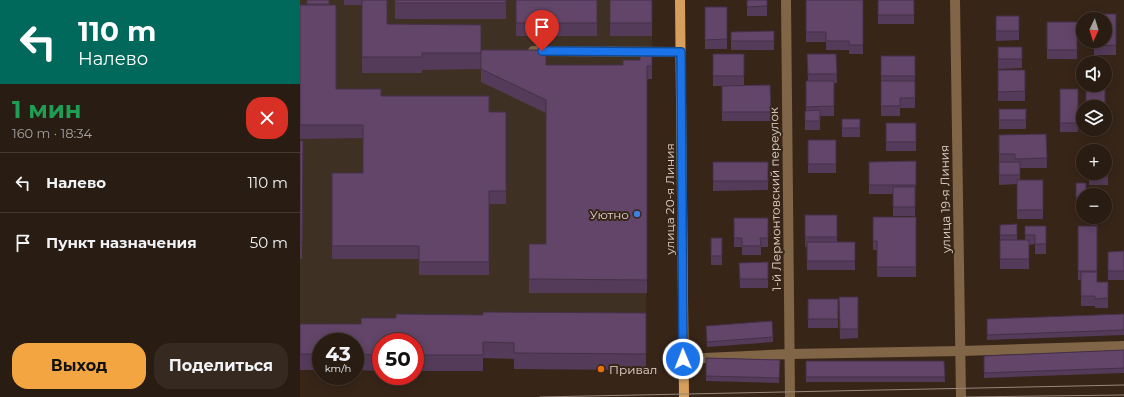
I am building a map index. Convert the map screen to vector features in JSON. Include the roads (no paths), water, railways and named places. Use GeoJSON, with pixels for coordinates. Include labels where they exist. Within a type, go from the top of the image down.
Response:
{"type":"FeatureCollection","features":[{"type":"Feature","properties":{"kind":"main road","name":"улица 20-я Линия"},"geometry":{"type":"LineString","coordinates":[[680,0],[684,397]]}},
{"type":"Feature","properties":{"kind":"street","name":"1-й Лермонтовский переулок"},"geometry":{"type":"LineString","coordinates":[[786,0],[790,397]]}},
{"type":"Feature","properties":{"kind":"street","name":"улица 19-я Линия"},"geometry":{"type":"LineString","coordinates":[[955,0],[961,397]]}},
{"type":"Feature","properties":{"kind":"street"},"geometry":{"type":"LineString","coordinates":[[527,51],[681,52]]}},
{"type":"Feature","properties":{"kind":"street"},"geometry":{"type":"LineString","coordinates":[[683,359],[789,354],[1124,346]]}},
{"type":"Feature","properties":{"kind":"tram line"},"geometry":{"type":"LineString","coordinates":[[540,397],[1124,385]]}},
{"type":"Feature","properties":{"kind":"tram line"},"geometry":{"type":"LineString","coordinates":[[964,397],[1124,395]]}},
{"type":"Feature","properties":{"kind":"place","name":"Уютно"},"geometry":{"type":"Point","coordinates":[637,214]}},
{"type":"Feature","properties":{"kind":"place","name":"Привал"},"geometry":{"type":"Point","coordinates":[601,369]}}]}
